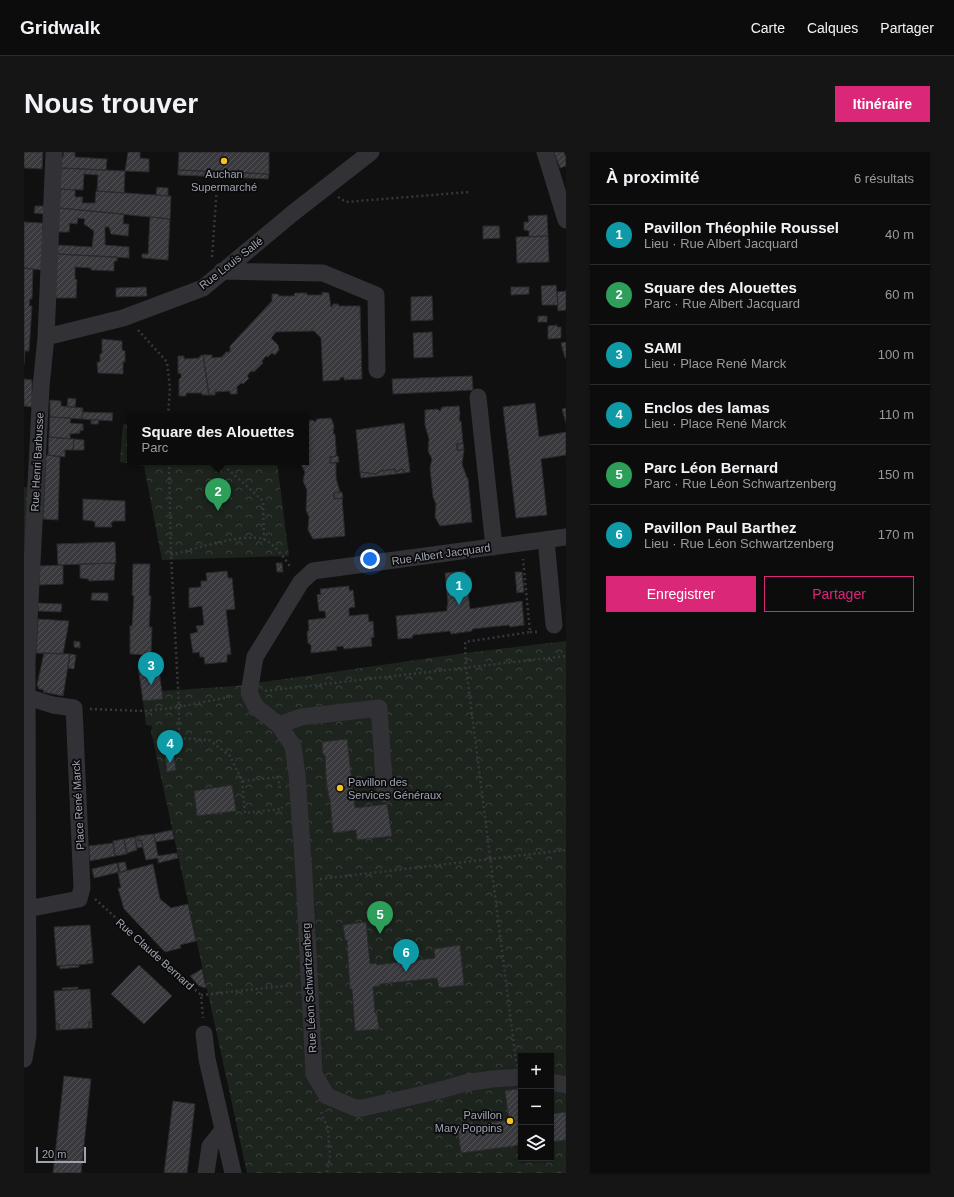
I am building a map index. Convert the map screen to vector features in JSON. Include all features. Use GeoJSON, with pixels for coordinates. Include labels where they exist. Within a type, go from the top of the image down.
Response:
{"type":"FeatureCollection","features":[{"type":"Feature","properties":{"kind":"street","name":"Rue Henri Barbusse"},"geometry":{"type":"LineString","coordinates":[[24,1059],[28,1036],[27,697],[25,661],[41,387],[46,337],[54,152]]}},
{"type":"Feature","properties":{"kind":"street","name":"Rue Louis Sallé"},"geometry":{"type":"LineString","coordinates":[[46,337],[123,318],[203,288],[222,271],[371,152]]}},
{"type":"Feature","properties":{"kind":"street"},"geometry":{"type":"LineString","coordinates":[[545,152],[566,220]]}},
{"type":"Feature","properties":{"kind":"street"},"geometry":{"type":"LineString","coordinates":[[222,271],[323,273],[376,295],[377,370]]}},
{"type":"Feature","properties":{"kind":"street"},"geometry":{"type":"LineString","coordinates":[[478,397],[494,547]]}},
{"type":"Feature","properties":{"kind":"street","name":"Rue Albert Jacquard"},"geometry":{"type":"LineString","coordinates":[[249,693],[255,657],[301,582],[313,571],[566,537]]}},
{"type":"Feature","properties":{"kind":"street"},"geometry":{"type":"LineString","coordinates":[[546,540],[554,625]]}},
{"type":"Feature","properties":{"kind":"street","name":"Rue Léon Schwartzenberg"},"geometry":{"type":"LineString","coordinates":[[249,693],[256,707],[279,725],[293,746],[298,792],[304,881],[314,1074],[327,1096]]}},
{"type":"Feature","properties":{"kind":"street"},"geometry":{"type":"LineString","coordinates":[[27,697],[53,705],[74,708]]}},
{"type":"Feature","properties":{"kind":"street","name":"Place René Marck"},"geometry":{"type":"LineString","coordinates":[[74,708],[82,888]]}},
{"type":"Feature","properties":{"kind":"street"},"geometry":{"type":"LineString","coordinates":[[279,725],[301,717],[379,708],[385,794]]}},
{"type":"Feature","properties":{"kind":"street"},"geometry":{"type":"LineString","coordinates":[[27,909],[79,899],[82,888]]}},
{"type":"Feature","properties":{"kind":"street"},"geometry":{"type":"LineString","coordinates":[[204,1034],[207,1059],[233,1173]]}},
{"type":"Feature","properties":{"kind":"street"},"geometry":{"type":"LineString","coordinates":[[327,1096],[358,1109],[465,1083],[518,1076]]}},
{"type":"Feature","properties":{"kind":"street"},"geometry":{"type":"LineString","coordinates":[[554,1083],[566,1085]]}},
{"type":"Feature","properties":{"kind":"street"},"geometry":{"type":"LineString","coordinates":[[206,1173],[210,1146],[223,1130]]}},
{"type":"Feature","properties":{"kind":"path"},"geometry":{"type":"LineString","coordinates":[[217,186],[212,263],[222,271]]}},
{"type":"Feature","properties":{"kind":"path"},"geometry":{"type":"LineString","coordinates":[[324,189],[346,202],[470,192]]}},
{"type":"Feature","properties":{"kind":"path"},"geometry":{"type":"LineString","coordinates":[[136,313],[136,328],[167,362],[170,388],[168,413]]}},
{"type":"Feature","properties":{"kind":"path"},"geometry":{"type":"LineString","coordinates":[[169,465],[171,555],[179,707],[179,738],[209,740],[230,756],[242,781],[245,814],[282,809],[281,803]]}},
{"type":"Feature","properties":{"kind":"path"},"geometry":{"type":"LineString","coordinates":[[223,465],[263,501],[264,539]]}},
{"type":"Feature","properties":{"kind":"path"},"geometry":{"type":"LineString","coordinates":[[171,555],[240,538],[264,539],[282,554],[301,582]]}},
{"type":"Feature","properties":{"kind":"path"},"geometry":{"type":"LineString","coordinates":[[518,1069],[466,667],[465,642],[530,632],[522,543]]}},
{"type":"Feature","properties":{"kind":"path"},"geometry":{"type":"LineString","coordinates":[[74,708],[144,711],[179,707],[249,693],[566,656]]}},
{"type":"Feature","properties":{"kind":"path"},"geometry":{"type":"LineString","coordinates":[[242,781],[278,777],[280,793],[298,792]]}},
{"type":"Feature","properties":{"kind":"path"},"geometry":{"type":"LineString","coordinates":[[304,881],[566,850]]}},
{"type":"Feature","properties":{"kind":"path","name":"Rue Claude Bernard"},"geometry":{"type":"LineString","coordinates":[[82,888],[201,995],[204,1034]]}},
{"type":"Feature","properties":{"kind":"path"},"geometry":{"type":"LineString","coordinates":[[201,995],[309,984]]}},
{"type":"Feature","properties":{"kind":"path"},"geometry":{"type":"LineString","coordinates":[[327,1096],[319,1108],[328,1129],[330,1156],[327,1173]]}},
{"type":"Feature","properties":{"kind":"green space"},"geometry":{"type":"Polygon","coordinates":[[[127,423],[127,463],[120,462],[123,424],[127,423]]]}},
{"type":"Feature","properties":{"kind":"green space"},"geometry":{"type":"Polygon","coordinates":[[[138,465],[277,465],[289,556],[162,560],[144,466],[138,465]]]}},
{"type":"Feature","properties":{"kind":"green space"},"geometry":{"type":"Polygon","coordinates":[[[24,487],[32,488],[24,550],[24,487]]]}},
{"type":"Feature","properties":{"kind":"green space"},"geometry":{"type":"Polygon","coordinates":[[[566,641],[566,1173],[247,1173],[151,731],[152,726],[146,725],[143,701],[163,699],[162,691],[235,686],[465,653],[566,641]]]}},
{"type":"Feature","properties":{"kind":"building"},"geometry":{"type":"Polygon","coordinates":[[[24,152],[43,152],[42,169],[24,168],[24,152]]]}},
{"type":"Feature","properties":{"kind":"building"},"geometry":{"type":"Polygon","coordinates":[[[64,152],[75,152],[75,157],[107,159],[106,170],[61,168],[61,157],[63,157],[64,152]]]}},
{"type":"Feature","properties":{"kind":"building"},"geometry":{"type":"Polygon","coordinates":[[[128,152],[140,152],[140,158],[149,159],[149,172],[125,171],[128,152]]]}},
{"type":"Feature","properties":{"kind":"building","name":"Auchan Supermarché"},"geometry":{"type":"Polygon","coordinates":[[[179,152],[269,152],[269,174],[178,170],[179,152]]]}},
{"type":"Feature","properties":{"kind":"building"},"geometry":{"type":"Polygon","coordinates":[[[554,152],[564,152],[566,157],[566,166],[560,168],[554,152]]]}},
{"type":"Feature","properties":{"kind":"building"},"geometry":{"type":"Polygon","coordinates":[[[61,168],[125,171],[124,193],[97,191],[98,175],[84,174],[83,190],[59,189],[61,168]]]}},
{"type":"Feature","properties":{"kind":"building"},"geometry":{"type":"Polygon","coordinates":[[[178,170],[269,174],[268,179],[178,175],[178,170]]]}},
{"type":"Feature","properties":{"kind":"building"},"geometry":{"type":"Polygon","coordinates":[[[157,187],[168,188],[168,196],[156,195],[157,187]]]}},
{"type":"Feature","properties":{"kind":"building"},"geometry":{"type":"Polygon","coordinates":[[[61,189],[75,190],[75,197],[83,197],[82,203],[95,203],[96,191],[171,196],[170,219],[59,208],[61,189]]]}},
{"type":"Feature","properties":{"kind":"building"},"geometry":{"type":"Polygon","coordinates":[[[35,206],[44,206],[44,214],[34,213],[35,206]]]}},
{"type":"Feature","properties":{"kind":"building"},"geometry":{"type":"Polygon","coordinates":[[[59,208],[124,214],[123,224],[129,224],[128,236],[111,234],[109,227],[105,227],[105,245],[129,247],[129,258],[57,254],[58,245],[92,247],[94,231],[84,224],[85,219],[78,218],[77,224],[70,223],[69,232],[58,232],[59,208]]]}},
{"type":"Feature","properties":{"kind":"building"},"geometry":{"type":"Polygon","coordinates":[[[547,215],[548,236],[529,237],[529,231],[524,230],[524,222],[529,222],[528,216],[547,215]]]}},
{"type":"Feature","properties":{"kind":"building"},"geometry":{"type":"Polygon","coordinates":[[[150,217],[170,219],[168,260],[142,258],[142,254],[148,254],[150,217]]]}},
{"type":"Feature","properties":{"kind":"building"},"geometry":{"type":"Polygon","coordinates":[[[24,222],[43,223],[42,270],[24,268],[24,222]]]}},
{"type":"Feature","properties":{"kind":"building"},"geometry":{"type":"Polygon","coordinates":[[[483,226],[499,226],[500,238],[483,239],[483,226]]]}},
{"type":"Feature","properties":{"kind":"building"},"geometry":{"type":"Polygon","coordinates":[[[548,236],[549,262],[517,263],[516,237],[548,236]]]}},
{"type":"Feature","properties":{"kind":"building"},"geometry":{"type":"Polygon","coordinates":[[[57,254],[117,257],[117,261],[114,261],[114,271],[91,270],[91,268],[75,267],[75,279],[77,280],[76,298],[55,298],[57,254]]]}},
{"type":"Feature","properties":{"kind":"building"},"geometry":{"type":"Polygon","coordinates":[[[24,268],[33,269],[32,299],[30,299],[29,306],[32,306],[29,351],[25,351],[24,364],[24,268]]]}},
{"type":"Feature","properties":{"kind":"building"},"geometry":{"type":"Polygon","coordinates":[[[556,285],[558,305],[542,305],[541,286],[556,285]]]}},
{"type":"Feature","properties":{"kind":"building"},"geometry":{"type":"Polygon","coordinates":[[[146,287],[147,296],[116,297],[116,288],[146,287]]]}},
{"type":"Feature","properties":{"kind":"building"},"geometry":{"type":"Polygon","coordinates":[[[511,287],[529,287],[529,294],[511,295],[511,287]]]}},
{"type":"Feature","properties":{"kind":"building"},"geometry":{"type":"Polygon","coordinates":[[[566,291],[566,310],[558,311],[557,292],[566,291]]]}},
{"type":"Feature","properties":{"kind":"building"},"geometry":{"type":"Polygon","coordinates":[[[322,292],[329,293],[331,307],[333,304],[338,304],[339,306],[360,306],[362,379],[344,380],[344,377],[340,378],[340,380],[323,381],[321,338],[314,331],[276,332],[271,338],[278,345],[279,350],[275,355],[272,353],[268,357],[266,356],[262,361],[263,363],[254,372],[251,371],[247,376],[249,378],[237,387],[237,394],[230,394],[230,391],[215,392],[215,395],[209,395],[203,355],[212,355],[212,358],[222,357],[226,352],[230,352],[230,346],[272,301],[272,294],[278,294],[279,296],[294,296],[295,293],[322,295],[322,292]]]}},
{"type":"Feature","properties":{"kind":"building"},"geometry":{"type":"Polygon","coordinates":[[[432,296],[433,320],[411,321],[411,297],[432,296]]]}},
{"type":"Feature","properties":{"kind":"building"},"geometry":{"type":"Polygon","coordinates":[[[538,316],[547,316],[547,322],[538,322],[538,316]]]}},
{"type":"Feature","properties":{"kind":"building"},"geometry":{"type":"Polygon","coordinates":[[[557,325],[557,327],[561,327],[561,338],[548,339],[548,326],[557,325]]]}},
{"type":"Feature","properties":{"kind":"building"},"geometry":{"type":"Polygon","coordinates":[[[432,332],[433,357],[414,358],[413,333],[432,332]]]}},
{"type":"Feature","properties":{"kind":"building"},"geometry":{"type":"Polygon","coordinates":[[[102,339],[122,341],[122,350],[125,351],[123,374],[98,373],[97,362],[100,362],[100,354],[102,353],[102,339]]]}},
{"type":"Feature","properties":{"kind":"building"},"geometry":{"type":"Polygon","coordinates":[[[566,342],[566,358],[565,358],[561,343],[566,342]]]}},
{"type":"Feature","properties":{"kind":"building"},"geometry":{"type":"Polygon","coordinates":[[[203,355],[209,395],[202,395],[202,393],[186,393],[186,396],[179,396],[179,379],[181,378],[181,374],[178,373],[178,356],[184,356],[184,359],[199,358],[203,355]]]}},
{"type":"Feature","properties":{"kind":"building"},"geometry":{"type":"Polygon","coordinates":[[[472,376],[473,390],[393,394],[392,379],[472,376]]]}},
{"type":"Feature","properties":{"kind":"building"},"geometry":{"type":"Polygon","coordinates":[[[24,379],[32,380],[32,407],[24,406],[24,379]]]}},
{"type":"Feature","properties":{"kind":"building"},"geometry":{"type":"Polygon","coordinates":[[[68,398],[76,399],[75,407],[67,407],[68,398]]]}},
{"type":"Feature","properties":{"kind":"building"},"geometry":{"type":"Polygon","coordinates":[[[50,400],[61,401],[61,406],[83,408],[82,419],[50,417],[50,400]]]}},
{"type":"Feature","properties":{"kind":"building"},"geometry":{"type":"Polygon","coordinates":[[[535,403],[539,437],[566,432],[566,455],[541,459],[547,515],[516,518],[503,407],[535,403]]]}},
{"type":"Feature","properties":{"kind":"building"},"geometry":{"type":"Polygon","coordinates":[[[459,406],[459,421],[461,421],[463,443],[457,444],[457,450],[464,450],[462,464],[468,478],[472,522],[440,526],[435,517],[436,504],[433,497],[430,468],[432,459],[428,451],[429,439],[425,425],[425,410],[437,409],[440,411],[442,407],[459,406]]]}},
{"type":"Feature","properties":{"kind":"building"},"geometry":{"type":"Polygon","coordinates":[[[566,408],[566,423],[562,409],[566,408]]]}},
{"type":"Feature","properties":{"kind":"building"},"geometry":{"type":"Polygon","coordinates":[[[83,412],[113,413],[112,421],[82,419],[83,412]]]}},
{"type":"Feature","properties":{"kind":"building"},"geometry":{"type":"Polygon","coordinates":[[[50,417],[71,418],[70,423],[83,424],[83,431],[80,430],[80,433],[70,434],[70,439],[49,437],[50,417]]]}},
{"type":"Feature","properties":{"kind":"building"},"geometry":{"type":"Polygon","coordinates":[[[331,418],[334,426],[333,434],[335,434],[336,456],[330,457],[330,463],[336,463],[336,478],[340,492],[334,493],[334,499],[342,498],[345,536],[313,539],[308,530],[309,517],[306,510],[307,490],[303,481],[305,472],[302,465],[309,465],[309,420],[312,420],[315,422],[317,419],[331,418]]]}},
{"type":"Feature","properties":{"kind":"building"},"geometry":{"type":"Polygon","coordinates":[[[91,420],[99,420],[98,424],[91,424],[91,420]]]}},
{"type":"Feature","properties":{"kind":"building"},"geometry":{"type":"Polygon","coordinates":[[[404,423],[410,472],[404,473],[403,469],[395,472],[395,469],[381,471],[375,474],[360,472],[356,430],[404,423]]]}},
{"type":"Feature","properties":{"kind":"building"},"geometry":{"type":"Polygon","coordinates":[[[49,437],[74,439],[73,450],[65,450],[65,457],[48,455],[49,437]]]}},
{"type":"Feature","properties":{"kind":"building"},"geometry":{"type":"Polygon","coordinates":[[[74,439],[84,440],[84,450],[73,450],[74,439]]]}},
{"type":"Feature","properties":{"kind":"building"},"geometry":{"type":"Polygon","coordinates":[[[463,443],[464,450],[457,450],[457,444],[463,443]]]}},
{"type":"Feature","properties":{"kind":"building"},"geometry":{"type":"Polygon","coordinates":[[[46,456],[60,457],[58,520],[43,519],[46,456]]]}},
{"type":"Feature","properties":{"kind":"building"},"geometry":{"type":"Polygon","coordinates":[[[338,456],[339,462],[330,463],[330,457],[338,456]]]}},
{"type":"Feature","properties":{"kind":"building"},"geometry":{"type":"Polygon","coordinates":[[[395,469],[395,472],[403,469],[404,473],[361,478],[360,472],[375,474],[381,471],[395,469]]]}},
{"type":"Feature","properties":{"kind":"building"},"geometry":{"type":"Polygon","coordinates":[[[342,492],[343,498],[334,499],[334,493],[342,492]]]}},
{"type":"Feature","properties":{"kind":"building"},"geometry":{"type":"Polygon","coordinates":[[[83,499],[125,501],[125,521],[114,521],[111,523],[112,527],[95,527],[95,522],[83,520],[83,499]]]}},
{"type":"Feature","properties":{"kind":"building"},"geometry":{"type":"Polygon","coordinates":[[[115,542],[116,563],[58,565],[57,544],[115,542]]]}},
{"type":"Feature","properties":{"kind":"building"},"geometry":{"type":"Polygon","coordinates":[[[115,563],[114,580],[89,581],[88,579],[80,578],[80,564],[115,563]]]}},
{"type":"Feature","properties":{"kind":"building"},"geometry":{"type":"Polygon","coordinates":[[[276,563],[282,563],[283,572],[277,572],[276,563]]]}},
{"type":"Feature","properties":{"kind":"building"},"geometry":{"type":"Polygon","coordinates":[[[133,564],[150,564],[149,596],[151,596],[149,627],[152,627],[151,655],[130,654],[130,626],[132,626],[134,596],[132,595],[133,564]]]}},
{"type":"Feature","properties":{"kind":"building"},"geometry":{"type":"Polygon","coordinates":[[[63,565],[63,584],[39,585],[40,566],[63,565]]]}},
{"type":"Feature","properties":{"kind":"building"},"geometry":{"type":"Polygon","coordinates":[[[227,571],[228,578],[232,578],[235,609],[226,610],[231,654],[227,655],[227,662],[205,664],[204,657],[200,657],[199,652],[193,653],[190,634],[198,632],[196,626],[204,625],[202,606],[189,608],[189,588],[201,587],[201,581],[207,581],[206,573],[227,571]]]}},
{"type":"Feature","properties":{"kind":"building"},"geometry":{"type":"Polygon","coordinates":[[[465,571],[470,609],[522,601],[524,625],[472,629],[472,631],[451,634],[450,631],[413,635],[412,638],[398,639],[396,616],[447,611],[448,604],[445,573],[465,571]]]}},
{"type":"Feature","properties":{"kind":"building"},"geometry":{"type":"Polygon","coordinates":[[[515,572],[522,572],[524,592],[517,593],[515,572]]]}},
{"type":"Feature","properties":{"kind":"building"},"geometry":{"type":"Polygon","coordinates":[[[349,586],[349,591],[353,590],[355,607],[349,608],[349,616],[368,614],[369,622],[373,621],[374,637],[371,638],[372,646],[344,649],[343,646],[336,647],[337,650],[311,653],[311,645],[308,643],[307,632],[309,630],[308,620],[326,618],[325,611],[319,611],[317,595],[321,594],[320,589],[349,586]]]}},
{"type":"Feature","properties":{"kind":"building"},"geometry":{"type":"Polygon","coordinates":[[[92,593],[108,593],[108,601],[91,600],[92,593]]]}},
{"type":"Feature","properties":{"kind":"building"},"geometry":{"type":"Polygon","coordinates":[[[38,603],[62,604],[61,612],[38,611],[38,603]]]}},
{"type":"Feature","properties":{"kind":"building"},"geometry":{"type":"Polygon","coordinates":[[[38,619],[69,621],[63,654],[36,653],[38,619]]]}},
{"type":"Feature","properties":{"kind":"building"},"geometry":{"type":"Polygon","coordinates":[[[74,641],[80,642],[80,648],[74,647],[74,641]]]}},
{"type":"Feature","properties":{"kind":"building"},"geometry":{"type":"Polygon","coordinates":[[[44,653],[70,654],[63,696],[43,692],[44,690],[39,689],[37,685],[44,653]]]}},
{"type":"Feature","properties":{"kind":"building"},"geometry":{"type":"Polygon","coordinates":[[[70,654],[76,655],[74,669],[68,668],[70,654]]]}},
{"type":"Feature","properties":{"kind":"building"},"geometry":{"type":"Polygon","coordinates":[[[158,663],[163,699],[143,701],[138,666],[158,663]]]}},
{"type":"Feature","properties":{"kind":"building","name":"Pavillon des Services Généraux"},"geometry":{"type":"Polygon","coordinates":[[[347,739],[355,808],[387,804],[392,836],[357,840],[356,830],[333,833],[330,799],[326,778],[325,755],[323,754],[322,742],[347,739]]]}},
{"type":"Feature","properties":{"kind":"building"},"geometry":{"type":"Polygon","coordinates":[[[165,755],[174,755],[176,770],[167,772],[165,755]]]}},
{"type":"Feature","properties":{"kind":"building"},"geometry":{"type":"Polygon","coordinates":[[[232,785],[236,811],[197,816],[194,791],[232,785]]]}},
{"type":"Feature","properties":{"kind":"building"},"geometry":{"type":"Polygon","coordinates":[[[172,830],[174,839],[155,842],[154,834],[172,830]]]}},
{"type":"Feature","properties":{"kind":"building"},"geometry":{"type":"Polygon","coordinates":[[[154,834],[158,856],[177,853],[178,858],[158,863],[158,858],[146,860],[141,840],[138,841],[137,836],[154,834]]]}},
{"type":"Feature","properties":{"kind":"building"},"geometry":{"type":"Polygon","coordinates":[[[137,836],[138,841],[141,840],[143,847],[137,848],[135,837],[137,836]]]}},
{"type":"Feature","properties":{"kind":"building"},"geometry":{"type":"Polygon","coordinates":[[[135,837],[137,850],[127,853],[124,839],[135,837]]]}},
{"type":"Feature","properties":{"kind":"building"},"geometry":{"type":"Polygon","coordinates":[[[124,839],[127,854],[115,856],[113,841],[124,839]]]}},
{"type":"Feature","properties":{"kind":"building"},"geometry":{"type":"Polygon","coordinates":[[[113,843],[115,856],[90,861],[89,846],[113,843]]]}},
{"type":"Feature","properties":{"kind":"building"},"geometry":{"type":"Polygon","coordinates":[[[125,862],[127,870],[120,872],[118,863],[125,862]]]}},
{"type":"Feature","properties":{"kind":"building"},"geometry":{"type":"Polygon","coordinates":[[[117,863],[119,872],[94,878],[92,869],[117,863]]]}},
{"type":"Feature","properties":{"kind":"building"},"geometry":{"type":"Polygon","coordinates":[[[153,864],[160,899],[171,908],[188,904],[196,941],[180,945],[181,948],[165,952],[124,909],[118,888],[121,888],[118,873],[153,864]]]}},
{"type":"Feature","properties":{"kind":"building"},"geometry":{"type":"Polygon","coordinates":[[[366,922],[370,964],[376,963],[377,965],[400,962],[409,963],[410,961],[435,958],[434,949],[460,945],[464,985],[439,988],[437,978],[380,984],[379,986],[373,987],[375,1013],[377,1014],[379,1029],[355,1031],[352,989],[350,989],[347,940],[345,940],[343,925],[366,922]]]}},
{"type":"Feature","properties":{"kind":"building"},"geometry":{"type":"Polygon","coordinates":[[[90,925],[93,960],[87,961],[87,964],[57,966],[54,927],[90,925]]]}},
{"type":"Feature","properties":{"kind":"building"},"geometry":{"type":"Polygon","coordinates":[[[93,960],[93,963],[87,964],[87,961],[93,960]]]}},
{"type":"Feature","properties":{"kind":"building"},"geometry":{"type":"Polygon","coordinates":[[[79,965],[79,967],[60,969],[60,966],[79,965]]]}},
{"type":"Feature","properties":{"kind":"building"},"geometry":{"type":"Polygon","coordinates":[[[139,965],[172,996],[144,1024],[111,994],[139,965]]]}},
{"type":"Feature","properties":{"kind":"building"},"geometry":{"type":"Polygon","coordinates":[[[202,969],[206,988],[199,986],[190,976],[202,969]]]}},
{"type":"Feature","properties":{"kind":"building"},"geometry":{"type":"Polygon","coordinates":[[[78,987],[78,989],[63,990],[62,988],[78,987]]]}},
{"type":"Feature","properties":{"kind":"building"},"geometry":{"type":"Polygon","coordinates":[[[90,989],[92,1022],[89,1022],[89,1028],[59,1030],[59,1024],[56,1024],[54,991],[90,989]]]}},
{"type":"Feature","properties":{"kind":"building"},"geometry":{"type":"Polygon","coordinates":[[[89,1022],[92,1022],[92,1028],[89,1028],[89,1022]]]}},
{"type":"Feature","properties":{"kind":"building"},"geometry":{"type":"Polygon","coordinates":[[[56,1024],[59,1024],[59,1030],[56,1030],[56,1024]]]}},
{"type":"Feature","properties":{"kind":"building"},"geometry":{"type":"Polygon","coordinates":[[[64,1076],[91,1079],[81,1173],[53,1173],[64,1076]]]}},
{"type":"Feature","properties":{"kind":"building","name":"Pavillon Mary Poppins"},"geometry":{"type":"Polygon","coordinates":[[[518,1089],[518,1145],[461,1153],[457,1124],[472,1122],[473,1125],[509,1120],[505,1091],[518,1089]]]}},
{"type":"Feature","properties":{"kind":"building"},"geometry":{"type":"Polygon","coordinates":[[[173,1101],[195,1104],[187,1173],[164,1173],[173,1101]]]}},
{"type":"Feature","properties":{"kind":"building"},"geometry":{"type":"Polygon","coordinates":[[[566,1112],[566,1140],[554,1142],[554,1114],[566,1112]]]}},
{"type":"Feature","properties":{"kind":"place","name":"Auchan Supermarché"},"geometry":{"type":"Point","coordinates":[224,161]}},
{"type":"Feature","properties":{"kind":"place","name":"Square des Alouettes"},"geometry":{"type":"Point","coordinates":[218,511]}},
{"type":"Feature","properties":{"kind":"place","name":"Pavillon Théophile Roussel"},"geometry":{"type":"Point","coordinates":[459,605]}},
{"type":"Feature","properties":{"kind":"place","name":"SAMI"},"geometry":{"type":"Point","coordinates":[151,685]}},
{"type":"Feature","properties":{"kind":"place","name":"Enclos des lamas"},"geometry":{"type":"Point","coordinates":[170,763]}},
{"type":"Feature","properties":{"kind":"place","name":"Pavillon des Services Généraux"},"geometry":{"type":"Point","coordinates":[340,788]}},
{"type":"Feature","properties":{"kind":"place","name":"Parc Léon Bernard"},"geometry":{"type":"Point","coordinates":[380,934]}},
{"type":"Feature","properties":{"kind":"place","name":"Pavillon Paul Barthez"},"geometry":{"type":"Point","coordinates":[406,972]}},
{"type":"Feature","properties":{"kind":"place","name":"Pavillon Mary Poppins"},"geometry":{"type":"Point","coordinates":[510,1121]}}]}
